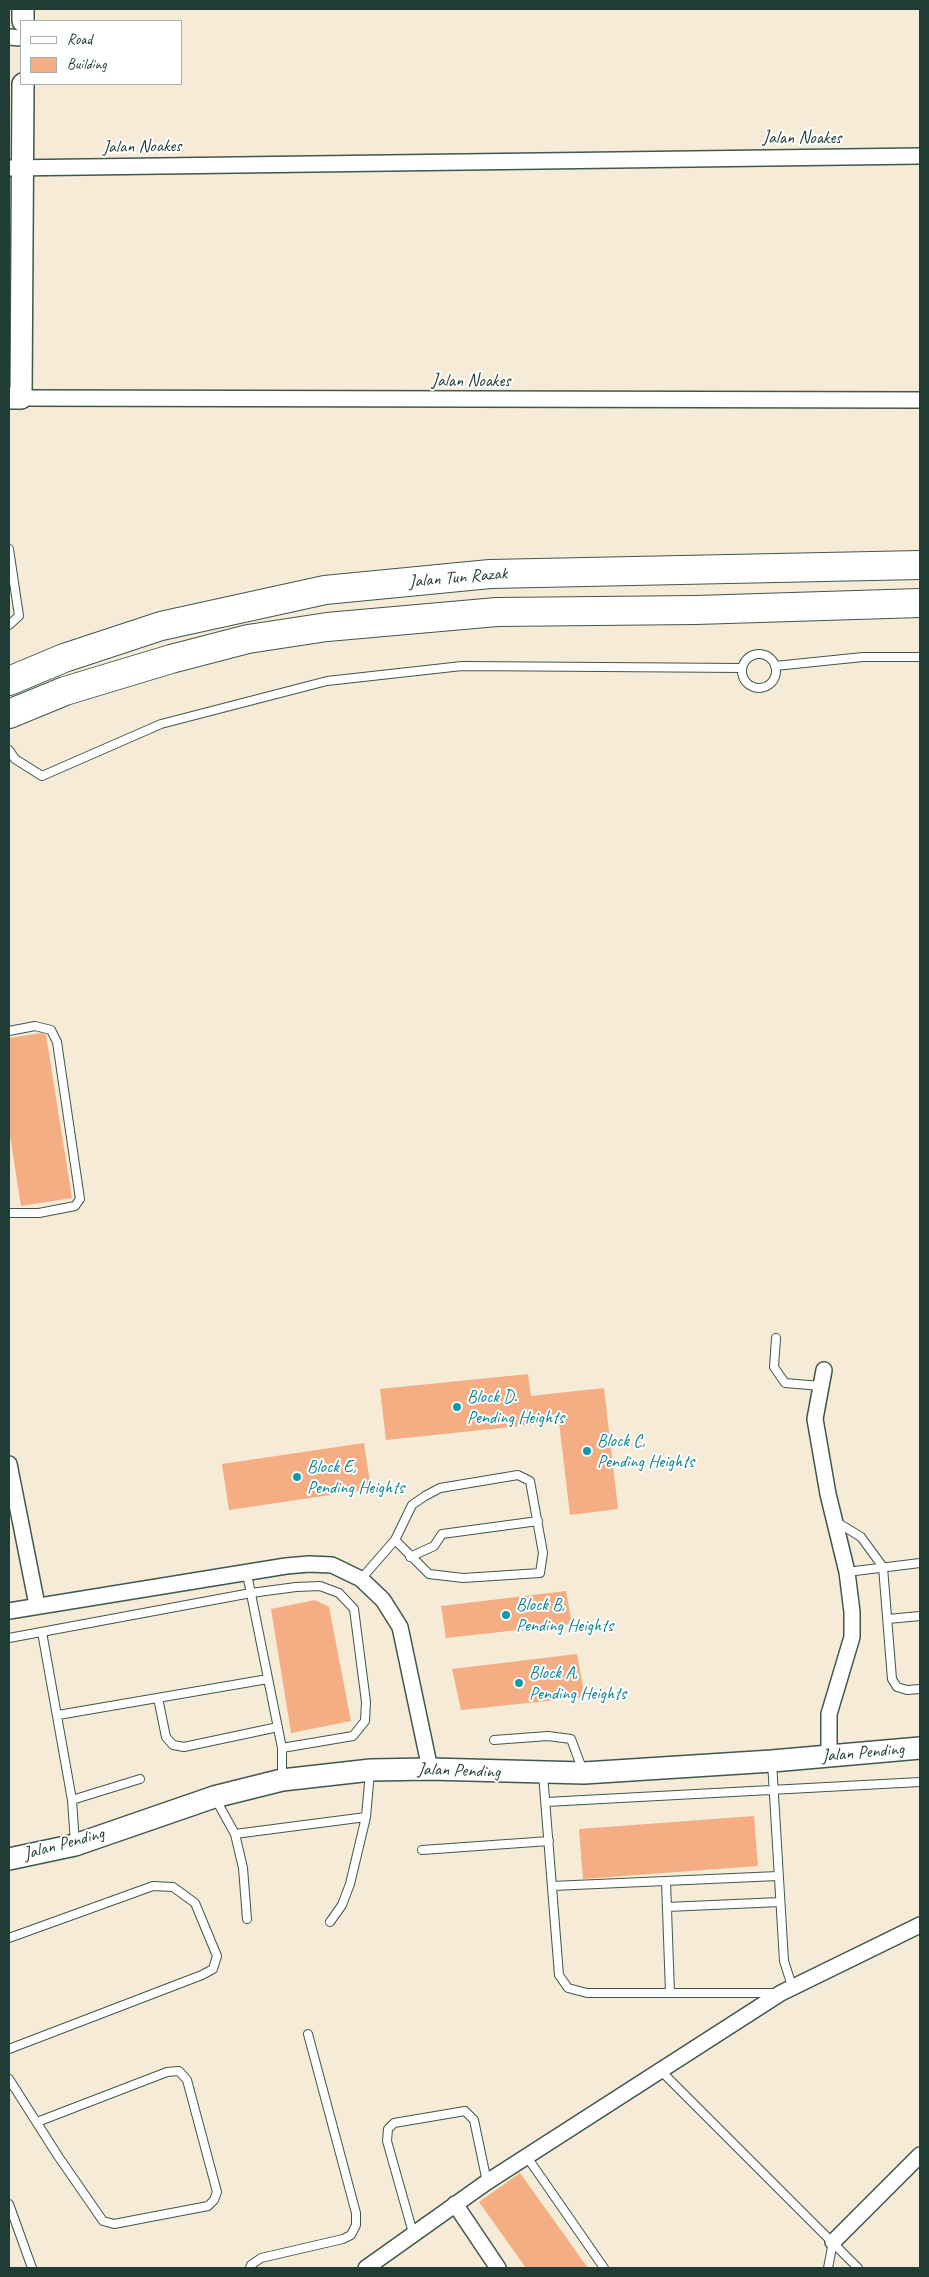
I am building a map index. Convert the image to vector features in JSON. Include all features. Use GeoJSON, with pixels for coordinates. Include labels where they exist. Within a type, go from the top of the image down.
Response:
{"type":"FeatureCollection","features":[{"type":"Feature","properties":{"kind":"highway","name":"Jalan Tun Razak"},"geometry":{"type":"LineString","coordinates":[[9,681],[64,658],[161,626],[325,590],[490,574],[920,565]]}},
{"type":"Feature","properties":{"kind":"highway","name":"Jalan Tun Razak"},"geometry":{"type":"LineString","coordinates":[[9,714],[65,691],[171,659],[248,639],[327,628],[497,612],[696,610],[920,603]]}},
{"type":"Feature","properties":{"kind":"street"},"geometry":{"type":"LineString","coordinates":[[15,398],[16,168],[23,85]]}},
{"type":"Feature","properties":{"kind":"street","name":"Jalan Noakes"},"geometry":{"type":"LineString","coordinates":[[16,168],[920,156]]}},
{"type":"Feature","properties":{"kind":"street","name":"Jalan Noakes"},"geometry":{"type":"LineString","coordinates":[[15,398],[920,400]]}},
{"type":"Feature","properties":{"kind":"street"},"geometry":{"type":"LineString","coordinates":[[824,1370],[815,1419],[834,1520],[847,1572],[852,1612],[852,1637],[829,1714],[829,1755]]}},
{"type":"Feature","properties":{"kind":"street"},"geometry":{"type":"LineString","coordinates":[[9,1464],[37,1605]]}},
{"type":"Feature","properties":{"kind":"street"},"geometry":{"type":"LineString","coordinates":[[9,1611],[37,1605],[309,1564],[332,1565],[361,1579],[383,1600],[400,1627],[430,1769]]}},
{"type":"Feature","properties":{"kind":"street","name":"Jalan Pending"},"geometry":{"type":"LineString","coordinates":[[9,1859],[75,1845],[214,1797],[282,1780],[371,1770],[430,1769],[584,1773],[772,1761],[920,1748]]}},
{"type":"Feature","properties":{"kind":"street"},"geometry":{"type":"LineString","coordinates":[[366,2268],[487,2182],[786,1989],[920,1926]]}},
{"type":"Feature","properties":{"kind":"street"},"geometry":{"type":"LineString","coordinates":[[834,2242],[920,2155]]}},
{"type":"Feature","properties":{"kind":"street"},"geometry":{"type":"LineString","coordinates":[[455,2204],[498,2268]]}},
{"type":"Feature","properties":{"kind":"lane"},"geometry":{"type":"LineString","coordinates":[[9,549],[19,616],[9,625]]}},
{"type":"Feature","properties":{"kind":"lane"},"geometry":{"type":"LineString","coordinates":[[758,654],[769,657],[775,666],[775,677],[768,685],[757,688],[744,678],[742,668],[747,658],[758,654]]}},
{"type":"Feature","properties":{"kind":"lane"},"geometry":{"type":"LineString","coordinates":[[775,666],[863,657],[920,657]]}},
{"type":"Feature","properties":{"kind":"lane"},"geometry":{"type":"LineString","coordinates":[[9,750],[15,759],[42,776],[161,724],[327,681],[452,667],[742,668]]}},
{"type":"Feature","properties":{"kind":"lane"},"geometry":{"type":"LineString","coordinates":[[9,1031],[35,1026],[51,1030],[57,1042],[80,1199],[74,1206],[39,1213],[9,1213]]}},
{"type":"Feature","properties":{"kind":"lane"},"geometry":{"type":"LineString","coordinates":[[776,1338],[774,1367],[786,1383],[821,1386]]}},
{"type":"Feature","properties":{"kind":"lane"},"geometry":{"type":"LineString","coordinates":[[361,1579],[395,1540],[412,1505],[440,1488],[518,1475],[530,1481],[544,1553],[540,1573],[463,1578],[429,1574],[395,1540]]}},
{"type":"Feature","properties":{"kind":"lane"},"geometry":{"type":"LineString","coordinates":[[834,1520],[861,1537],[883,1567],[892,1679],[897,1687],[907,1690],[920,1689]]}},
{"type":"Feature","properties":{"kind":"lane"},"geometry":{"type":"LineString","coordinates":[[410,1557],[434,1546],[442,1534],[538,1521]]}},
{"type":"Feature","properties":{"kind":"lane"},"geometry":{"type":"LineString","coordinates":[[847,1572],[920,1563]]}},
{"type":"Feature","properties":{"kind":"lane"},"geometry":{"type":"LineString","coordinates":[[247,1574],[282,1748],[282,1780]]}},
{"type":"Feature","properties":{"kind":"lane"},"geometry":{"type":"LineString","coordinates":[[9,1638],[296,1586],[320,1586],[339,1593],[354,1609],[366,1702],[364,1721],[353,1736],[282,1748]]}},
{"type":"Feature","properties":{"kind":"lane"},"geometry":{"type":"LineString","coordinates":[[888,1619],[920,1616]]}},
{"type":"Feature","properties":{"kind":"lane"},"geometry":{"type":"LineString","coordinates":[[42,1632],[72,1800],[75,1845]]}},
{"type":"Feature","properties":{"kind":"lane"},"geometry":{"type":"LineString","coordinates":[[58,1715],[268,1679]]}},
{"type":"Feature","properties":{"kind":"lane"},"geometry":{"type":"LineString","coordinates":[[158,1698],[166,1737],[173,1745],[184,1747],[278,1728]]}},
{"type":"Feature","properties":{"kind":"lane"},"geometry":{"type":"LineString","coordinates":[[494,1740],[548,1736],[571,1739],[584,1773]]}},
{"type":"Feature","properties":{"kind":"lane"},"geometry":{"type":"LineString","coordinates":[[543,1773],[559,1975],[568,1988],[587,1993],[670,1993],[786,1989],[772,1761]]}},
{"type":"Feature","properties":{"kind":"lane"},"geometry":{"type":"LineString","coordinates":[[330,1922],[342,1905],[350,1884],[366,1817],[371,1770]]}},
{"type":"Feature","properties":{"kind":"lane"},"geometry":{"type":"LineString","coordinates":[[72,1800],[140,1779]]}},
{"type":"Feature","properties":{"kind":"lane"},"geometry":{"type":"LineString","coordinates":[[546,1802],[920,1782]]}},
{"type":"Feature","properties":{"kind":"lane"},"geometry":{"type":"LineString","coordinates":[[214,1797],[235,1834],[243,1868],[247,1919]]}},
{"type":"Feature","properties":{"kind":"lane"},"geometry":{"type":"LineString","coordinates":[[235,1834],[366,1817]]}},
{"type":"Feature","properties":{"kind":"lane"},"geometry":{"type":"LineString","coordinates":[[422,1850],[549,1841]]}},
{"type":"Feature","properties":{"kind":"lane"},"geometry":{"type":"LineString","coordinates":[[552,1886],[778,1876]]}},
{"type":"Feature","properties":{"kind":"lane"},"geometry":{"type":"LineString","coordinates":[[666,1881],[670,1993]]}},
{"type":"Feature","properties":{"kind":"lane"},"geometry":{"type":"LineString","coordinates":[[9,1938],[153,1886],[173,1887],[195,1903],[216,1956],[213,1969],[202,1975],[9,2049]]}},
{"type":"Feature","properties":{"kind":"lane"},"geometry":{"type":"LineString","coordinates":[[668,1907],[780,1902]]}},
{"type":"Feature","properties":{"kind":"lane"},"geometry":{"type":"LineString","coordinates":[[250,2268],[251,2264],[261,2258],[342,2239],[350,2235],[356,2225],[356,2213],[308,2034]]}},
{"type":"Feature","properties":{"kind":"lane"},"geometry":{"type":"LineString","coordinates":[[9,2079],[37,2122],[103,2221],[114,2224],[208,2206],[214,2200],[217,2192],[188,2080],[179,2071],[167,2072],[37,2122]]}},
{"type":"Feature","properties":{"kind":"lane"},"geometry":{"type":"LineString","coordinates":[[660,2071],[834,2242],[858,2268]]}},
{"type":"Feature","properties":{"kind":"lane"},"geometry":{"type":"LineString","coordinates":[[413,2233],[388,2141],[388,2129],[394,2123],[465,2111],[474,2120],[487,2182]]}},
{"type":"Feature","properties":{"kind":"lane"},"geometry":{"type":"LineString","coordinates":[[527,2157],[604,2268]]}},
{"type":"Feature","properties":{"kind":"lane"},"geometry":{"type":"LineString","coordinates":[[9,2204],[32,2268]]}},
{"type":"Feature","properties":{"kind":"lane"},"geometry":{"type":"LineString","coordinates":[[828,2268],[834,2242]]}},
{"type":"Feature","properties":{"kind":"building"},"geometry":{"type":"Polygon","coordinates":[[[41,1033],[46,1035],[72,1198],[21,1206],[9,1130],[9,1038],[41,1033]]]}},
{"type":"Feature","properties":{"kind":"building"},"geometry":{"type":"Polygon","coordinates":[[[528,1374],[531,1396],[604,1388],[618,1509],[570,1515],[559,1422],[386,1440],[380,1389],[528,1374]]]}},
{"type":"Feature","properties":{"kind":"building","name":"Block E, Pending Heights"},"geometry":{"type":"Polygon","coordinates":[[[364,1443],[371,1489],[229,1510],[222,1464],[364,1443]]]}},
{"type":"Feature","properties":{"kind":"building","name":"Block B, Pending Heights"},"geometry":{"type":"Polygon","coordinates":[[[566,1591],[572,1624],[446,1638],[441,1606],[566,1591]]]}},
{"type":"Feature","properties":{"kind":"building"},"geometry":{"type":"Polygon","coordinates":[[[315,1600],[329,1607],[351,1721],[291,1733],[271,1609],[315,1600]]]}},
{"type":"Feature","properties":{"kind":"building","name":"Block A, Pending Heights"},"geometry":{"type":"Polygon","coordinates":[[[577,1654],[585,1697],[461,1710],[452,1669],[577,1654]]]}},
{"type":"Feature","properties":{"kind":"building"},"geometry":{"type":"Polygon","coordinates":[[[754,1816],[758,1866],[583,1879],[579,1829],[754,1816]]]}},
{"type":"Feature","properties":{"kind":"building"},"geometry":{"type":"Polygon","coordinates":[[[520,2173],[588,2268],[526,2268],[479,2202],[520,2173]]]}},
{"type":"Feature","properties":{"kind":"place","name":"Block D. Pending Heights"},"geometry":{"type":"Point","coordinates":[457,1407]}},
{"type":"Feature","properties":{"kind":"place","name":"Block C, Pending Heights"},"geometry":{"type":"Point","coordinates":[587,1451]}},
{"type":"Feature","properties":{"kind":"place","name":"Block E, Pending Heights"},"geometry":{"type":"Point","coordinates":[297,1477]}},
{"type":"Feature","properties":{"kind":"place","name":"Block B, Pending Heights"},"geometry":{"type":"Point","coordinates":[506,1615]}},
{"type":"Feature","properties":{"kind":"place","name":"Block A, Pending Heights"},"geometry":{"type":"Point","coordinates":[519,1683]}}]}
